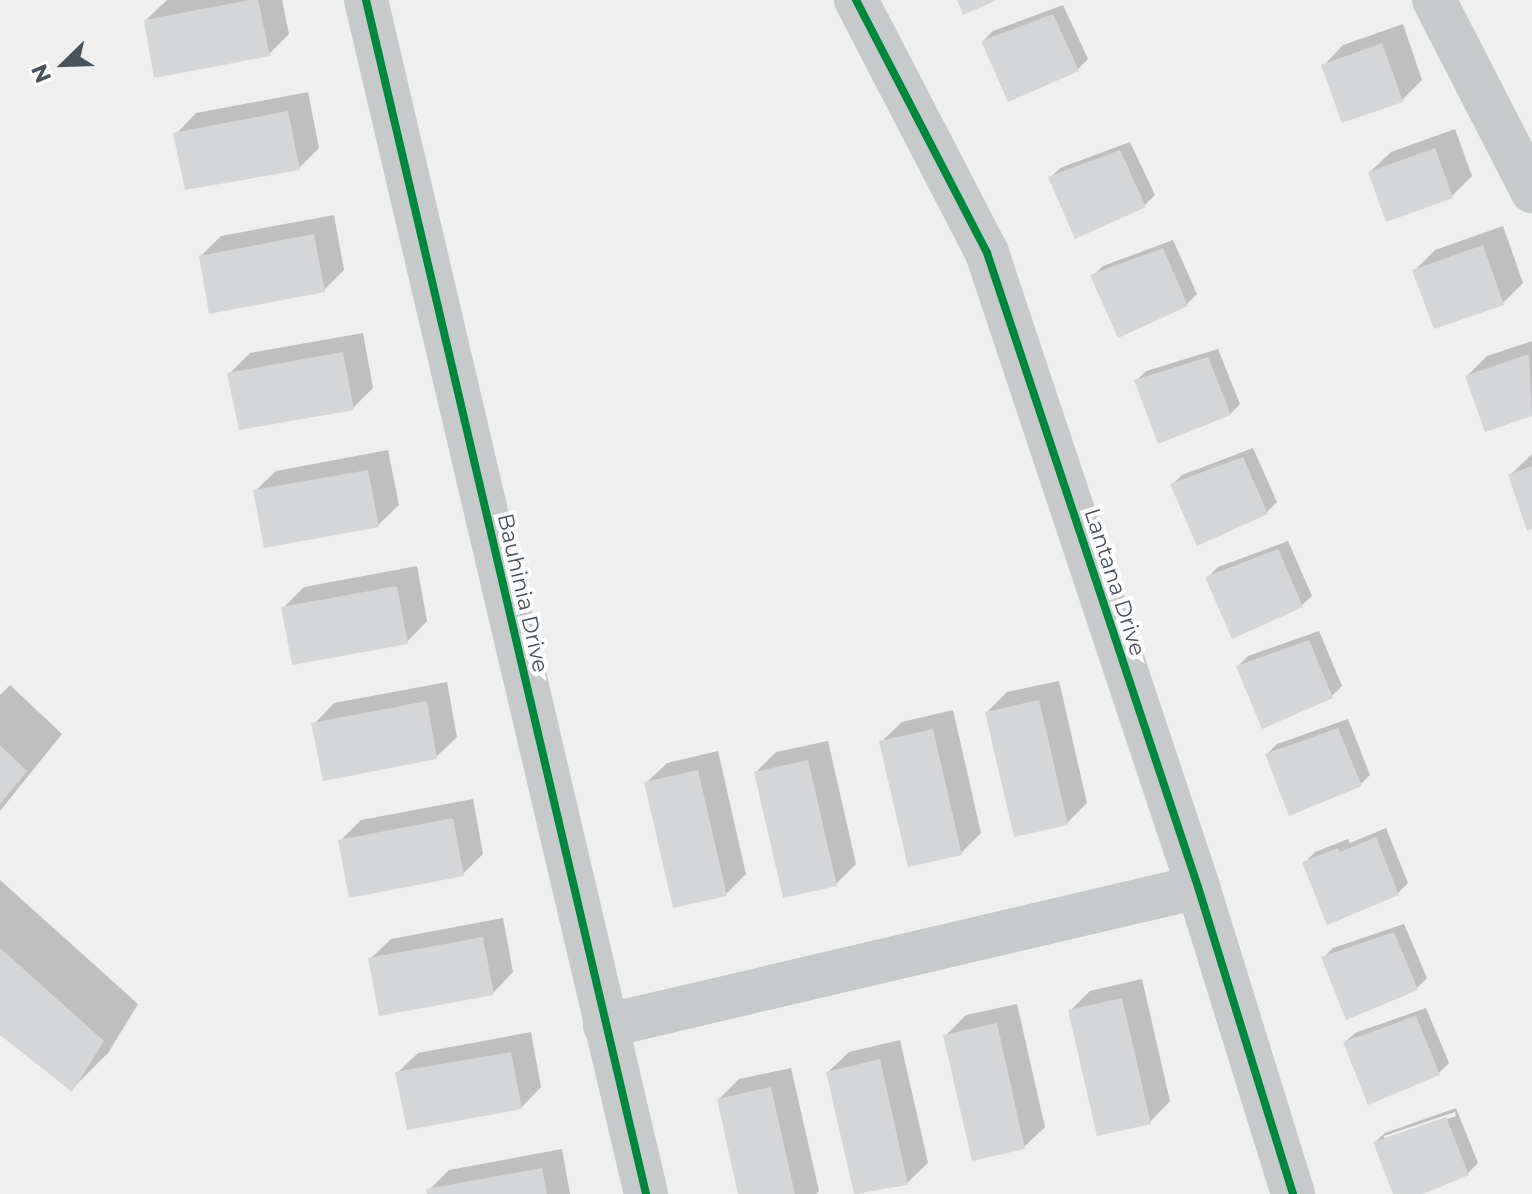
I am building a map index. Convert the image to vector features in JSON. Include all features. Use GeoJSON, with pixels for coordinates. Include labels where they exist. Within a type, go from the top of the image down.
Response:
{"type":"FeatureCollection","features":[{"type":"Feature","properties":{"kind":"street","name":"Bauhinia Drive"},"geometry":{"type":"LineString","coordinates":[[366,0],[646,1194]]}},
{"type":"Feature","properties":{"kind":"street","name":"Lantana Drive"},"geometry":{"type":"LineString","coordinates":[[856,0],[987,253],[1198,887],[1293,1194]]}},
{"type":"Feature","properties":{"kind":"street"},"geometry":{"type":"LineString","coordinates":[[1434,0],[1532,191]]}},
{"type":"Feature","properties":{"kind":"street"},"geometry":{"type":"LineString","coordinates":[[605,1026],[1198,887]]}},
{"type":"Feature","properties":{"kind":"building"},"geometry":{"type":"Polygon","coordinates":[[[258,0],[270,56],[154,78],[144,20],[258,0]]]}},
{"type":"Feature","properties":{"kind":"building"},"geometry":{"type":"Polygon","coordinates":[[[957,0],[997,0],[963,15],[957,0]]]}},
{"type":"Feature","properties":{"kind":"building"},"geometry":{"type":"Polygon","coordinates":[[[1053,14],[1079,71],[1008,102],[981,41],[1053,14]]]}},
{"type":"Feature","properties":{"kind":"building"},"geometry":{"type":"Polygon","coordinates":[[[1382,43],[1403,102],[1342,123],[1321,65],[1382,43]]]}},
{"type":"Feature","properties":{"kind":"building"},"geometry":{"type":"Polygon","coordinates":[[[288,111],[300,170],[185,190],[173,133],[288,111]]]}},
{"type":"Feature","properties":{"kind":"building"},"geometry":{"type":"Polygon","coordinates":[[[1435,148],[1453,198],[1386,222],[1368,172],[1435,148]]]}},
{"type":"Feature","properties":{"kind":"building"},"geometry":{"type":"Polygon","coordinates":[[[1120,150],[1146,207],[1075,239],[1048,177],[1120,150]]]}},
{"type":"Feature","properties":{"kind":"building"},"geometry":{"type":"Polygon","coordinates":[[[314,234],[325,292],[209,314],[199,256],[314,234]]]}},
{"type":"Feature","properties":{"kind":"building"},"geometry":{"type":"Polygon","coordinates":[[[1483,245],[1504,305],[1434,329],[1412,270],[1483,245]]]}},
{"type":"Feature","properties":{"kind":"building"},"geometry":{"type":"Polygon","coordinates":[[[1163,248],[1188,306],[1118,338],[1090,275],[1163,248]]]}},
{"type":"Feature","properties":{"kind":"building"},"geometry":{"type":"Polygon","coordinates":[[[343,352],[354,410],[239,430],[227,373],[343,352]]]}},
{"type":"Feature","properties":{"kind":"building"},"geometry":{"type":"Polygon","coordinates":[[[1529,354],[1532,416],[1485,432],[1465,376],[1529,354]]]}},
{"type":"Feature","properties":{"kind":"building"},"geometry":{"type":"Polygon","coordinates":[[[1208,357],[1231,415],[1158,444],[1134,380],[1208,357]]]}},
{"type":"Feature","properties":{"kind":"building"},"geometry":{"type":"Polygon","coordinates":[[[1243,457],[1268,514],[1197,546],[1170,484],[1243,457]]]}},
{"type":"Feature","properties":{"kind":"building"},"geometry":{"type":"Polygon","coordinates":[[[1532,466],[1532,529],[1527,531],[1508,475],[1532,466]]]}},
{"type":"Feature","properties":{"kind":"building"},"geometry":{"type":"Polygon","coordinates":[[[368,470],[379,527],[264,548],[253,490],[368,470]]]}},
{"type":"Feature","properties":{"kind":"building"},"geometry":{"type":"Polygon","coordinates":[[[1278,549],[1303,607],[1232,639],[1205,577],[1278,549]]]}},
{"type":"Feature","properties":{"kind":"building"},"geometry":{"type":"Polygon","coordinates":[[[397,586],[408,644],[292,665],[281,607],[397,586]]]}},
{"type":"Feature","properties":{"kind":"building"},"geometry":{"type":"Polygon","coordinates":[[[1309,640],[1333,698],[1262,729],[1236,666],[1309,640]]]}},
{"type":"Feature","properties":{"kind":"building"},"geometry":{"type":"Polygon","coordinates":[[[1039,700],[1068,825],[1014,837],[985,712],[1039,700]]]}},
{"type":"Feature","properties":{"kind":"building"},"geometry":{"type":"Polygon","coordinates":[[[427,701],[437,759],[323,781],[311,723],[427,701]]]}},
{"type":"Feature","properties":{"kind":"building"},"geometry":{"type":"Polygon","coordinates":[[[1338,728],[1362,786],[1289,816],[1265,754],[1338,728]]]}},
{"type":"Feature","properties":{"kind":"building"},"geometry":{"type":"Polygon","coordinates":[[[933,729],[962,855],[908,867],[879,741],[933,729]]]}},
{"type":"Feature","properties":{"kind":"building"},"geometry":{"type":"Polygon","coordinates":[[[0,745],[27,771],[0,804],[0,745]]]}},
{"type":"Feature","properties":{"kind":"building"},"geometry":{"type":"Polygon","coordinates":[[[808,760],[837,886],[783,898],[754,772],[808,760]]]}},
{"type":"Feature","properties":{"kind":"building"},"geometry":{"type":"Polygon","coordinates":[[[698,770],[727,896],[673,908],[644,782],[698,770]]]}},
{"type":"Feature","properties":{"kind":"building"},"geometry":{"type":"Polygon","coordinates":[[[453,818],[464,876],[349,898],[338,840],[453,818]]]}},
{"type":"Feature","properties":{"kind":"building"},"geometry":{"type":"Polygon","coordinates":[[[1376,837],[1399,895],[1327,925],[1302,862],[1338,848],[1340,852],[1376,837]]]}},
{"type":"Feature","properties":{"kind":"building"},"geometry":{"type":"Polygon","coordinates":[[[1394,932],[1418,990],[1346,1020],[1321,957],[1394,932]]]}},
{"type":"Feature","properties":{"kind":"building"},"geometry":{"type":"Polygon","coordinates":[[[483,937],[494,995],[379,1016],[368,958],[483,937]]]}},
{"type":"Feature","properties":{"kind":"building"},"geometry":{"type":"Polygon","coordinates":[[[0,948],[104,1041],[72,1092],[0,1035],[0,948]]]}},
{"type":"Feature","properties":{"kind":"building"},"geometry":{"type":"Polygon","coordinates":[[[1122,998],[1151,1124],[1097,1136],[1068,1010],[1122,998]]]}},
{"type":"Feature","properties":{"kind":"building"},"geometry":{"type":"Polygon","coordinates":[[[1416,1016],[1440,1075],[1368,1105],[1343,1042],[1416,1016]]]}},
{"type":"Feature","properties":{"kind":"building"},"geometry":{"type":"Polygon","coordinates":[[[997,1023],[1025,1149],[972,1161],[943,1035],[997,1023]]]}},
{"type":"Feature","properties":{"kind":"building"},"geometry":{"type":"Polygon","coordinates":[[[511,1052],[522,1109],[407,1130],[395,1072],[511,1052]]]}},
{"type":"Feature","properties":{"kind":"building"},"geometry":{"type":"Polygon","coordinates":[[[880,1059],[908,1185],[854,1194],[826,1072],[880,1059]]]}},
{"type":"Feature","properties":{"kind":"building"},"geometry":{"type":"Polygon","coordinates":[[[771,1087],[795,1194],[738,1194],[717,1099],[771,1087]]]}},
{"type":"Feature","properties":{"kind":"building"},"geometry":{"type":"Polygon","coordinates":[[[1446,1117],[1469,1175],[1423,1194],[1393,1194],[1373,1142],[1446,1117]]]}},
{"type":"Feature","properties":{"kind":"building"},"geometry":{"type":"Polygon","coordinates":[[[542,1168],[547,1194],[427,1194],[426,1189],[542,1168]]]}},
{"type":"Feature","properties":{"kind":"cycle path"},"geometry":{"type":"LineString","coordinates":[[366,0],[646,1194]]}},
{"type":"Feature","properties":{"kind":"cycle path"},"geometry":{"type":"LineString","coordinates":[[856,0],[987,253],[1198,887],[1293,1194]]}}]}
